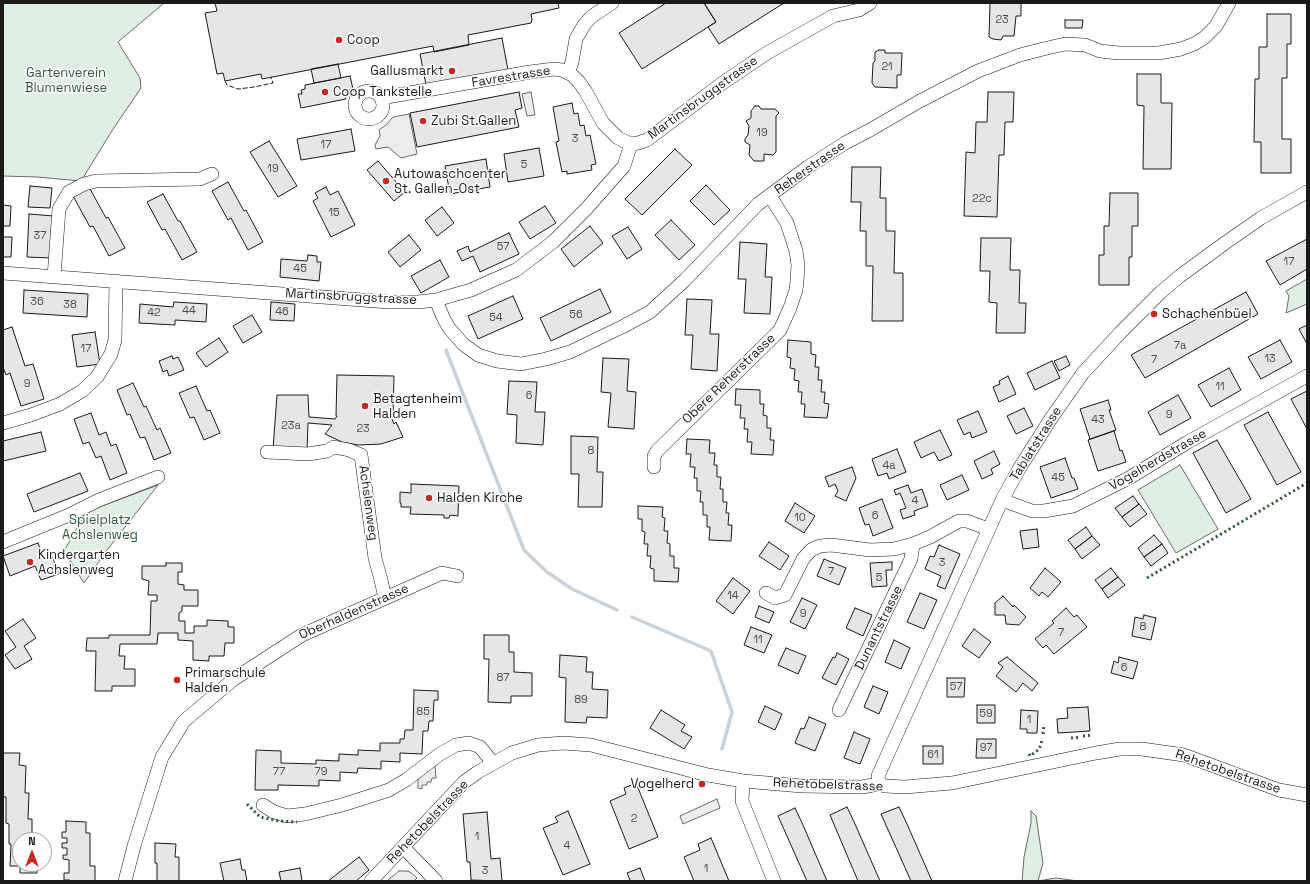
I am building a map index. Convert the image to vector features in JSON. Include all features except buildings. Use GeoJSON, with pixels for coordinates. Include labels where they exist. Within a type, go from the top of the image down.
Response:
{"type":"FeatureCollection","features":[{"type":"Feature","properties":{"kind":"street"},"geometry":{"type":"LineString","coordinates":[[568,73],[572,62],[576,39],[584,25],[591,16],[612,3]]}},
{"type":"Feature","properties":{"kind":"street","name":"Martinsbruggstrasse"},"geometry":{"type":"LineString","coordinates":[[833,16],[845,3]]}},
{"type":"Feature","properties":{"kind":"street","name":"Martinsbruggstrasse"},"geometry":{"type":"LineString","coordinates":[[3,273],[383,302],[418,302],[436,300],[471,290],[516,270],[553,242],[587,208],[624,166],[631,144],[647,140],[724,82],[766,53],[833,16],[859,10],[870,3]]}},
{"type":"Feature","properties":{"kind":"street","name":"Reherstrasse"},"geometry":{"type":"LineString","coordinates":[[436,300],[442,317],[449,328],[463,344],[478,355],[497,361],[521,364],[558,356],[580,348],[650,312],[685,280],[748,214],[808,167],[845,143],[920,101],[978,71],[1020,55],[1065,44],[1086,45],[1100,51],[1119,53],[1159,53],[1182,49],[1204,38],[1216,26],[1229,3]]}},
{"type":"Feature","properties":{"kind":"street","name":"Favrestrasse"},"geometry":{"type":"LineString","coordinates":[[381,98],[554,69],[568,73],[575,78],[586,92],[603,123],[622,141],[631,144]]}},
{"type":"Feature","properties":{"kind":"street"},"geometry":{"type":"LineString","coordinates":[[54,277],[59,209],[69,192],[84,184],[96,181],[200,179],[212,174]]}},
{"type":"Feature","properties":{"kind":"street","name":"Tablatstrasse"},"geometry":{"type":"LineString","coordinates":[[879,784],[878,776],[1002,500],[1019,469],[1052,417],[1083,373],[1161,292],[1180,276],[1261,218],[1307,192]]}},
{"type":"Feature","properties":{"kind":"street","name":"Obere Reherstrasse"},"geometry":{"type":"LineString","coordinates":[[654,467],[654,456],[657,450],[780,330],[790,308],[797,282],[798,265],[796,251],[786,223],[770,196]]}},
{"type":"Feature","properties":{"kind":"street"},"geometry":{"type":"LineString","coordinates":[[3,423],[31,415],[60,404],[82,391],[97,377],[111,354],[115,340],[116,281]]}},
{"type":"Feature","properties":{"kind":"street","name":"Vogelherdstrasse"},"geometry":{"type":"LineString","coordinates":[[1002,500],[1032,511],[1044,512],[1073,506],[1128,478],[1188,442],[1307,376]]}},
{"type":"Feature","properties":{"kind":"street","name":"Achslenweg"},"geometry":{"type":"LineString","coordinates":[[267,452],[308,454],[327,451],[334,447],[349,450],[361,455],[375,558],[385,598]]}},
{"type":"Feature","properties":{"kind":"street"},"geometry":{"type":"LineString","coordinates":[[3,542],[69,515],[99,500],[158,477]]}},
{"type":"Feature","properties":{"kind":"street"},"geometry":{"type":"LineString","coordinates":[[766,593],[776,598],[785,595],[803,559],[811,550],[820,546],[831,545],[882,550],[913,544],[930,537],[959,521],[967,521],[988,529]]}},
{"type":"Feature","properties":{"kind":"street","name":"Dunantstrasse"},"geometry":{"type":"LineString","coordinates":[[838,710],[912,559],[913,544]]}},
{"type":"Feature","properties":{"kind":"street","name":"Oberhaldenstrasse"},"geometry":{"type":"LineString","coordinates":[[125,881],[134,846],[162,757],[184,721],[234,679],[302,634],[442,573],[457,576]]}},
{"type":"Feature","properties":{"kind":"street"},"geometry":{"type":"LineString","coordinates":[[263,804],[274,812],[287,816],[304,814],[342,805],[389,790],[406,780],[440,754],[456,745],[469,743],[480,746],[493,763]]}},
{"type":"Feature","properties":{"kind":"street","name":"Rehetobelstrasse"},"geometry":{"type":"LineString","coordinates":[[371,881],[464,782],[493,763],[512,753],[538,745],[563,743],[591,745],[701,773],[743,781],[802,786],[862,787],[879,784],[885,786],[905,787],[941,784],[1096,752],[1120,749],[1142,749],[1184,755],[1279,790],[1307,795]]}},
{"type":"Feature","properties":{"kind":"street"},"geometry":{"type":"LineString","coordinates":[[743,781],[742,801],[774,881]]}},
{"type":"Feature","properties":{"kind":"street"},"geometry":{"type":"LineString","coordinates":[[403,847],[436,881]]}},
{"type":"Feature","properties":{"kind":"green space","name":"Gartenverein Blumenwiese"},"geometry":{"type":"Polygon","coordinates":[[[3,3],[164,3],[118,42],[140,78],[141,88],[115,126],[81,181],[3,176],[3,3]]]}},
{"type":"Feature","properties":{"kind":"green space"},"geometry":{"type":"Polygon","coordinates":[[[1307,279],[1307,304],[1286,313],[1289,296],[1286,291],[1307,279]]]}},
{"type":"Feature","properties":{"kind":"green space"},"geometry":{"type":"Polygon","coordinates":[[[1180,465],[1218,529],[1176,553],[1138,490],[1180,465]]]}},
{"type":"Feature","properties":{"kind":"green space","name":"Spielplatz Achslenweg"},"geometry":{"type":"Polygon","coordinates":[[[158,485],[107,550],[84,583],[64,551],[86,512],[158,485]]]}},
{"type":"Feature","properties":{"kind":"green space"},"geometry":{"type":"Polygon","coordinates":[[[1031,811],[1036,816],[1043,863],[1038,881],[1022,881],[1024,857],[1031,823],[1031,811]]]}},
{"type":"Feature","properties":{"kind":"green space"},"geometry":{"type":"Polygon","coordinates":[[[1056,878],[1078,881],[1038,881],[1056,878]]]}},
{"type":"Feature","properties":{"kind":"shaded area"},"geometry":{"type":"Polygon","coordinates":[[[531,92],[535,115],[527,116],[522,94],[531,92]]]}},
{"type":"Feature","properties":{"kind":"shaded area"},"geometry":{"type":"Polygon","coordinates":[[[409,114],[417,154],[401,158],[388,147],[376,149],[375,145],[380,136],[379,130],[393,117],[409,114]]]}},
{"type":"Feature","properties":{"kind":"shaded area"},"geometry":{"type":"Polygon","coordinates":[[[435,765],[436,778],[432,778],[431,782],[427,782],[427,785],[422,785],[422,789],[418,788],[418,779],[435,765]]]}},
{"type":"Feature","properties":{"kind":"shaded area"},"geometry":{"type":"Polygon","coordinates":[[[717,799],[720,808],[683,824],[680,816],[717,799]]]}},
{"type":"Feature","properties":{"kind":"shaded area"},"geometry":{"type":"Polygon","coordinates":[[[399,871],[410,872],[417,878],[414,881],[387,881],[399,871]]]}},
{"type":"Feature","properties":{"kind":"waterway"},"geometry":{"type":"LineString","coordinates":[[446,350],[524,550],[547,572],[572,589],[617,610]]}},
{"type":"Feature","properties":{"kind":"waterway"},"geometry":{"type":"LineString","coordinates":[[632,617],[711,651],[732,712],[722,749]]}},
{"type":"Feature","properties":{"kind":"hedge"},"geometry":{"type":"LineString","coordinates":[[1147,578],[1307,483]]}},
{"type":"Feature","properties":{"kind":"hedge"},"geometry":{"type":"LineString","coordinates":[[1043,734],[1044,724]]}},
{"type":"Feature","properties":{"kind":"hedge"},"geometry":{"type":"LineString","coordinates":[[1083,736],[1092,735]]}},
{"type":"Feature","properties":{"kind":"hedge"},"geometry":{"type":"LineString","coordinates":[[1071,738],[1080,737]]}},
{"type":"Feature","properties":{"kind":"hedge"},"geometry":{"type":"LineString","coordinates":[[1029,754],[1030,756],[1038,750],[1041,745],[1042,738]]}},
{"type":"Feature","properties":{"kind":"hedge"},"geometry":{"type":"LineString","coordinates":[[247,804],[260,817],[279,821],[297,822]]}},
{"type":"Feature","properties":{"kind":"fence"},"geometry":{"type":"LineString","coordinates":[[225,81],[227,85],[238,89],[273,83],[271,77]]}},
{"type":"Feature","properties":{"kind":"place","name":"Coop"},"geometry":{"type":"Point","coordinates":[339,40]}},
{"type":"Feature","properties":{"kind":"place","name":"Gallusmarkt"},"geometry":{"type":"Point","coordinates":[452,71]}},
{"type":"Feature","properties":{"kind":"place","name":"Coop Tankstelle"},"geometry":{"type":"Point","coordinates":[325,92]}},
{"type":"Feature","properties":{"kind":"place","name":"Zubi St.Gallen"},"geometry":{"type":"Point","coordinates":[423,121]}},
{"type":"Feature","properties":{"kind":"place","name":"Autowaschcenter St. Gallen-Ost"},"geometry":{"type":"Point","coordinates":[386,181]}},
{"type":"Feature","properties":{"kind":"place","name":"Schachenbüel"},"geometry":{"type":"Point","coordinates":[1154,314]}},
{"type":"Feature","properties":{"kind":"place","name":"Betagtenheim Halden"},"geometry":{"type":"Point","coordinates":[365,406]}},
{"type":"Feature","properties":{"kind":"place","name":"Halden Kirche"},"geometry":{"type":"Point","coordinates":[429,498]}},
{"type":"Feature","properties":{"kind":"place","name":"Kindergarten Achslenweg"},"geometry":{"type":"Point","coordinates":[30,562]}},
{"type":"Feature","properties":{"kind":"place","name":"Primarschule Halden"},"geometry":{"type":"Point","coordinates":[177,680]}},
{"type":"Feature","properties":{"kind":"place","name":"Vogelherd"},"geometry":{"type":"Point","coordinates":[702,784]}}]}
